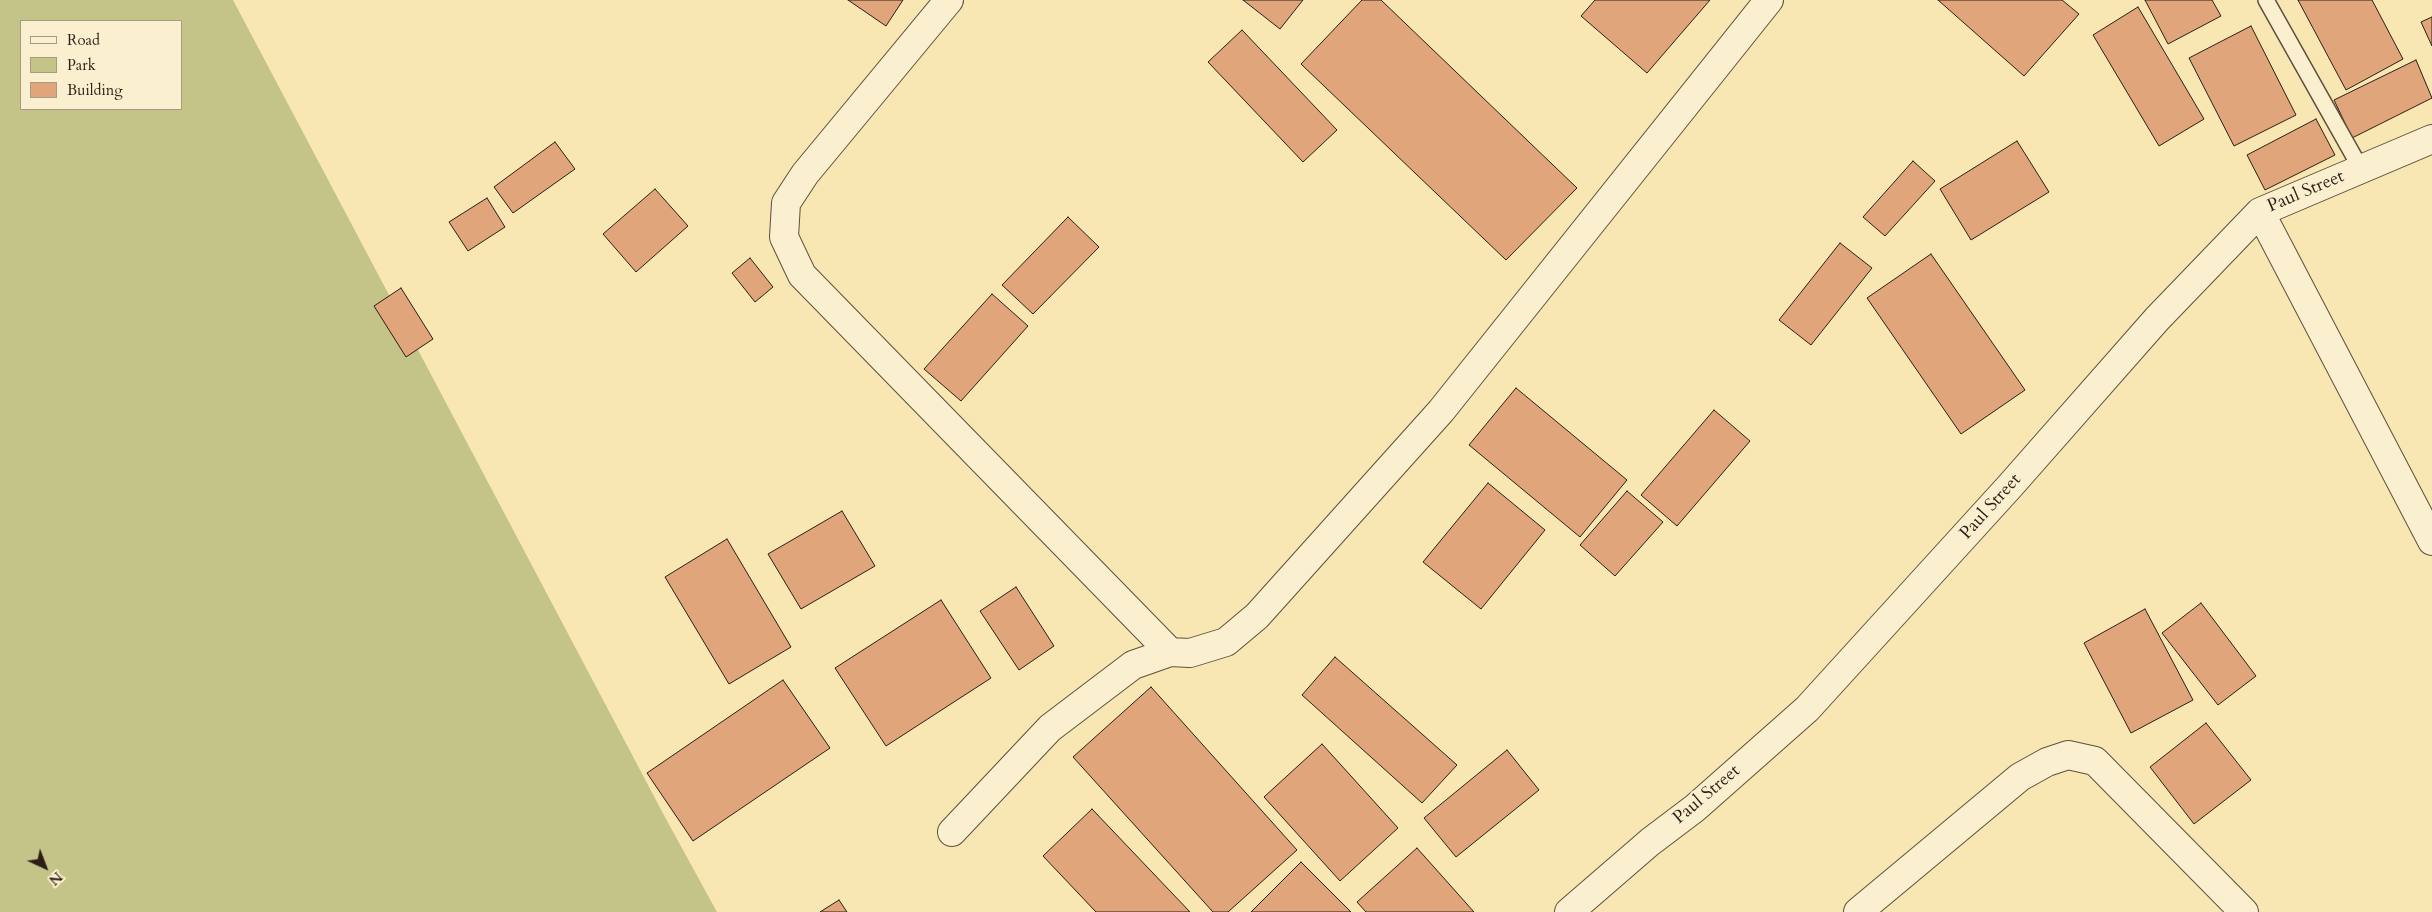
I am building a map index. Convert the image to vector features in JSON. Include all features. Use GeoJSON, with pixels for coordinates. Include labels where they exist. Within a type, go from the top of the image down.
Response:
{"type":"FeatureCollection","features":[{"type":"Feature","properties":{"kind":"street"},"geometry":{"type":"LineString","coordinates":[[949,0],[805,174],[786,203],[784,237],[802,275],[1170,652]]}},
{"type":"Feature","properties":{"kind":"street"},"geometry":{"type":"LineString","coordinates":[[952,832],[1050,728],[1132,665],[1170,652],[1190,653],[1226,642],[1257,616],[1343,523],[1441,411],[1769,0]]}},
{"type":"Feature","properties":{"kind":"street","name":"Paul Street"},"geometry":{"type":"LineString","coordinates":[[1569,912],[1650,842],[1695,808],[1807,709],[2010,486],[2157,319],[2260,212],[2432,140]]}},
{"type":"Feature","properties":{"kind":"street"},"geometry":{"type":"LineString","coordinates":[[2260,212],[2432,541]]}},
{"type":"Feature","properties":{"kind":"street"},"geometry":{"type":"LineString","coordinates":[[1858,912],[2020,777],[2047,762],[2068,755],[2095,761],[2244,912]]}},
{"type":"Feature","properties":{"kind":"lane"},"geometry":{"type":"LineString","coordinates":[[2266,0],[2361,169]]}},
{"type":"Feature","properties":{"kind":"green space"},"geometry":{"type":"Polygon","coordinates":[[[0,0],[233,0],[717,912],[0,912],[0,0]]]}},
{"type":"Feature","properties":{"kind":"building"},"geometry":{"type":"Polygon","coordinates":[[[848,0],[903,0],[886,26],[848,0]]]}},
{"type":"Feature","properties":{"kind":"building"},"geometry":{"type":"Polygon","coordinates":[[[1243,0],[1303,0],[1280,29],[1243,0]]]}},
{"type":"Feature","properties":{"kind":"building"},"geometry":{"type":"Polygon","coordinates":[[[1362,0],[1381,0],[1577,188],[1506,260],[1301,64],[1362,0]]]}},
{"type":"Feature","properties":{"kind":"building"},"geometry":{"type":"Polygon","coordinates":[[[1595,0],[1710,0],[1647,73],[1581,16],[1595,0]]]}},
{"type":"Feature","properties":{"kind":"building"},"geometry":{"type":"Polygon","coordinates":[[[1938,0],[2062,0],[2079,14],[2024,76],[1938,0]]]}},
{"type":"Feature","properties":{"kind":"building"},"geometry":{"type":"Polygon","coordinates":[[[2145,0],[2212,0],[2221,16],[2168,44],[2145,0]]]}},
{"type":"Feature","properties":{"kind":"building"},"geometry":{"type":"Polygon","coordinates":[[[2298,0],[2372,0],[2403,59],[2346,90],[2298,0]]]}},
{"type":"Feature","properties":{"kind":"building"},"geometry":{"type":"Polygon","coordinates":[[[2138,7],[2204,119],[2159,146],[2093,35],[2138,7]]]}},
{"type":"Feature","properties":{"kind":"building"},"geometry":{"type":"Polygon","coordinates":[[[2432,17],[2432,46],[2421,22],[2432,17]]]}},
{"type":"Feature","properties":{"kind":"building"},"geometry":{"type":"Polygon","coordinates":[[[2251,26],[2296,115],[2234,146],[2189,58],[2251,26]]]}},
{"type":"Feature","properties":{"kind":"building"},"geometry":{"type":"Polygon","coordinates":[[[1242,30],[1337,130],[1303,162],[1208,62],[1242,30]]]}},
{"type":"Feature","properties":{"kind":"building"},"geometry":{"type":"Polygon","coordinates":[[[2416,60],[2432,98],[2352,138],[2334,100],[2416,60]]]}},
{"type":"Feature","properties":{"kind":"building"},"geometry":{"type":"Polygon","coordinates":[[[2316,119],[2335,155],[2265,190],[2247,155],[2316,119]]]}},
{"type":"Feature","properties":{"kind":"building"},"geometry":{"type":"Polygon","coordinates":[[[2017,141],[2049,192],[1971,240],[1940,189],[2017,141]]]}},
{"type":"Feature","properties":{"kind":"building"},"geometry":{"type":"Polygon","coordinates":[[[555,142],[575,169],[513,213],[494,187],[555,142]]]}},
{"type":"Feature","properties":{"kind":"building"},"geometry":{"type":"Polygon","coordinates":[[[1913,161],[1935,181],[1885,236],[1863,217],[1913,161]]]}},
{"type":"Feature","properties":{"kind":"building"},"geometry":{"type":"Polygon","coordinates":[[[655,189],[688,226],[636,272],[603,234],[655,189]]]}},
{"type":"Feature","properties":{"kind":"building"},"geometry":{"type":"Polygon","coordinates":[[[487,198],[505,227],[468,251],[449,222],[487,198]]]}},
{"type":"Feature","properties":{"kind":"building"},"geometry":{"type":"Polygon","coordinates":[[[1068,217],[1099,247],[1033,314],[1002,285],[1068,217]]]}},
{"type":"Feature","properties":{"kind":"building"},"geometry":{"type":"Polygon","coordinates":[[[1840,243],[1872,268],[1811,345],[1779,320],[1840,243]]]}},
{"type":"Feature","properties":{"kind":"building"},"geometry":{"type":"Polygon","coordinates":[[[1931,254],[2025,390],[1961,434],[1867,298],[1931,254]]]}},
{"type":"Feature","properties":{"kind":"building"},"geometry":{"type":"Polygon","coordinates":[[[750,258],[773,287],[755,302],[732,273],[750,258]]]}},
{"type":"Feature","properties":{"kind":"building"},"geometry":{"type":"Polygon","coordinates":[[[401,288],[433,339],[406,357],[374,306],[401,288]]]}},
{"type":"Feature","properties":{"kind":"building"},"geometry":{"type":"Polygon","coordinates":[[[992,294],[1028,326],[961,401],[924,369],[992,294]]]}},
{"type":"Feature","properties":{"kind":"building"},"geometry":{"type":"Polygon","coordinates":[[[1516,388],[1627,480],[1580,537],[1469,445],[1516,388]]]}},
{"type":"Feature","properties":{"kind":"building"},"geometry":{"type":"Polygon","coordinates":[[[1714,410],[1750,441],[1677,526],[1641,495],[1714,410]]]}},
{"type":"Feature","properties":{"kind":"building"},"geometry":{"type":"Polygon","coordinates":[[[1488,483],[1545,530],[1481,609],[1423,562],[1488,483]]]}},
{"type":"Feature","properties":{"kind":"building"},"geometry":{"type":"Polygon","coordinates":[[[1627,491],[1663,522],[1615,576],[1580,545],[1627,491]]]}},
{"type":"Feature","properties":{"kind":"building"},"geometry":{"type":"Polygon","coordinates":[[[842,511],[875,566],[801,609],[768,554],[842,511]]]}},
{"type":"Feature","properties":{"kind":"building"},"geometry":{"type":"Polygon","coordinates":[[[727,539],[791,647],[729,684],[665,577],[727,539]]]}},
{"type":"Feature","properties":{"kind":"building"},"geometry":{"type":"Polygon","coordinates":[[[1016,587],[1054,646],[1019,670],[980,611],[1016,587]]]}},
{"type":"Feature","properties":{"kind":"building"},"geometry":{"type":"Polygon","coordinates":[[[941,600],[991,678],[886,746],[835,668],[941,600]]]}},
{"type":"Feature","properties":{"kind":"building"},"geometry":{"type":"Polygon","coordinates":[[[2201,603],[2256,676],[2218,705],[2162,633],[2201,603]]]}},
{"type":"Feature","properties":{"kind":"building"},"geometry":{"type":"Polygon","coordinates":[[[2145,609],[2193,700],[2131,733],[2084,643],[2145,609]]]}},
{"type":"Feature","properties":{"kind":"building"},"geometry":{"type":"Polygon","coordinates":[[[1335,657],[1457,765],[1422,803],[1302,695],[1335,657]]]}},
{"type":"Feature","properties":{"kind":"building"},"geometry":{"type":"Polygon","coordinates":[[[783,680],[830,748],[693,841],[647,773],[783,680]]]}},
{"type":"Feature","properties":{"kind":"building"},"geometry":{"type":"Polygon","coordinates":[[[1151,687],[1297,850],[1228,912],[1213,912],[1073,757],[1151,687]]]}},
{"type":"Feature","properties":{"kind":"building"},"geometry":{"type":"Polygon","coordinates":[[[2206,723],[2251,780],[2194,824],[2150,767],[2206,723]]]}},
{"type":"Feature","properties":{"kind":"building"},"geometry":{"type":"Polygon","coordinates":[[[1322,744],[1398,828],[1340,881],[1264,797],[1322,744]]]}},
{"type":"Feature","properties":{"kind":"building"},"geometry":{"type":"Polygon","coordinates":[[[1507,750],[1539,790],[1456,857],[1424,818],[1507,750]]]}},
{"type":"Feature","properties":{"kind":"building"},"geometry":{"type":"Polygon","coordinates":[[[1092,809],[1190,912],[1096,912],[1043,856],[1092,809]]]}},
{"type":"Feature","properties":{"kind":"building"},"geometry":{"type":"Polygon","coordinates":[[[1417,848],[1474,912],[1366,912],[1357,902],[1417,848]]]}},
{"type":"Feature","properties":{"kind":"building"},"geometry":{"type":"Polygon","coordinates":[[[1301,862],[1351,912],[1251,912],[1301,862]]]}},
{"type":"Feature","properties":{"kind":"building"},"geometry":{"type":"Polygon","coordinates":[[[839,900],[847,912],[820,912],[839,900]]]}}]}
